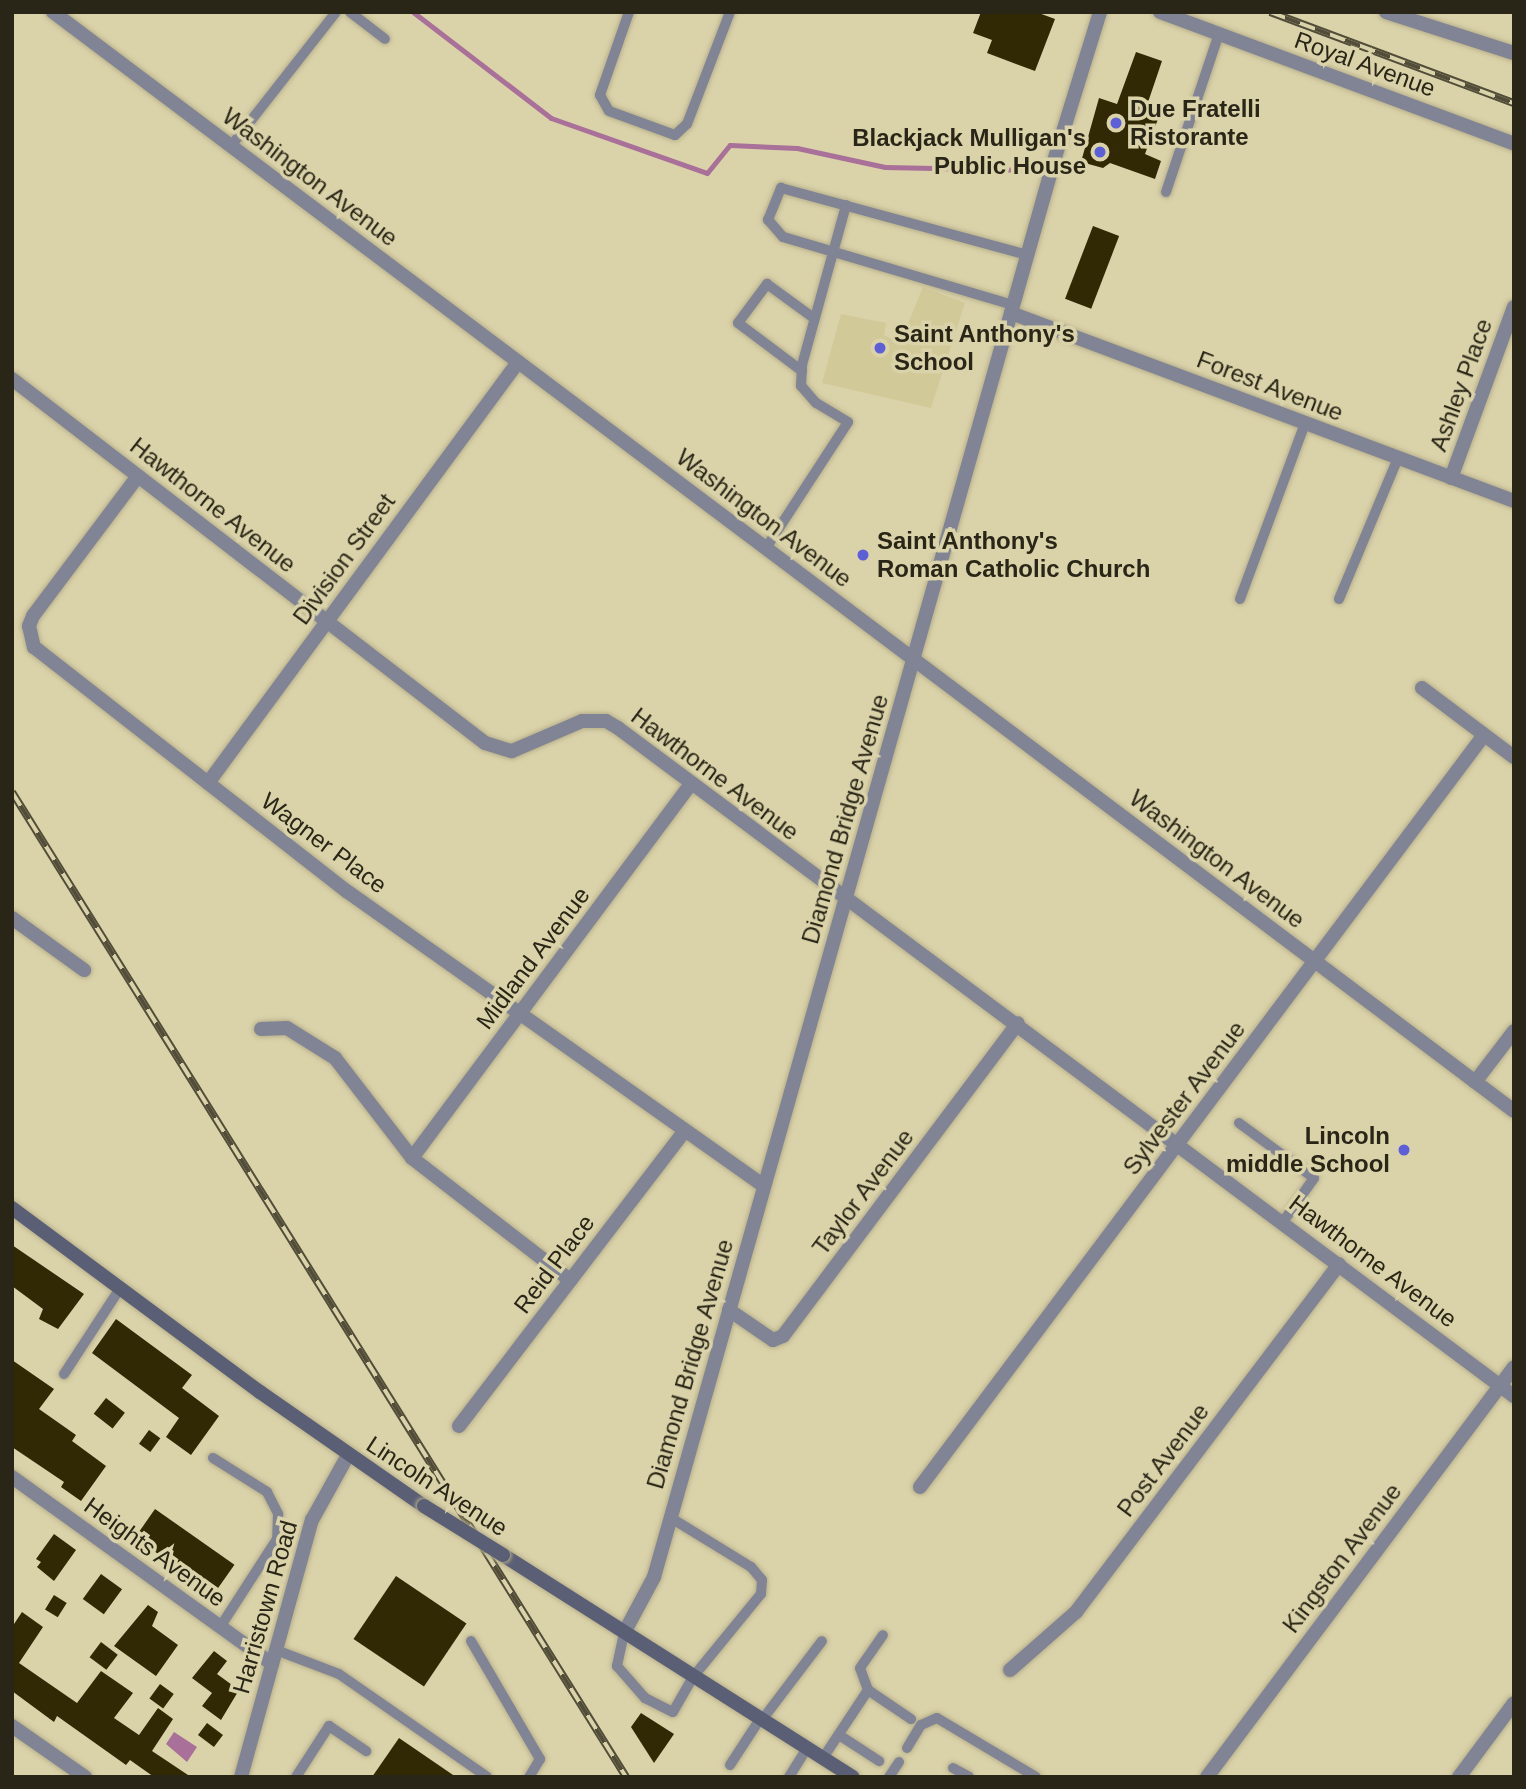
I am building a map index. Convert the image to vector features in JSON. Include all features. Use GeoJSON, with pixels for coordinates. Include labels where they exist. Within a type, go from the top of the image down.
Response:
{"type":"FeatureCollection","features":[{"type":"Feature","properties":{"kind":"main road","name":"Lincoln Avenue"},"geometry":{"type":"LineString","coordinates":[[12,1208],[348,1455],[424,1506],[853,1777]]}},
{"type":"Feature","properties":{"kind":"street","name":"Washington Avenue"},"geometry":{"type":"LineString","coordinates":[[53,12],[1514,1111]]}},
{"type":"Feature","properties":{"kind":"street","name":"Diamond Bridge Avenue"},"geometry":{"type":"LineString","coordinates":[[624,1633],[648,1592],[671,1518],[1027,255],[1100,12]]}},
{"type":"Feature","properties":{"kind":"street","name":"Royal Avenue"},"geometry":{"type":"LineString","coordinates":[[1160,12],[1514,144]]}},
{"type":"Feature","properties":{"kind":"street"},"geometry":{"type":"LineString","coordinates":[[1390,13],[1514,53]]}},
{"type":"Feature","properties":{"kind":"street","name":"Ashley Place"},"geometry":{"type":"LineString","coordinates":[[1451,478],[1514,307]]}},
{"type":"Feature","properties":{"kind":"street","name":"Forest Avenue"},"geometry":{"type":"LineString","coordinates":[[1012,309],[1514,501]]}},
{"type":"Feature","properties":{"kind":"street","name":"Division Street"},"geometry":{"type":"LineString","coordinates":[[208,783],[518,362]]}},
{"type":"Feature","properties":{"kind":"street","name":"Hawthorne Avenue"},"geometry":{"type":"LineString","coordinates":[[12,379],[485,743],[512,751],[525,749],[582,721],[606,721],[1018,1023],[1514,1396]]}},
{"type":"Feature","properties":{"kind":"street","name":"Wagner Place"},"geometry":{"type":"LineString","coordinates":[[138,476],[33,616],[29,636],[43,657],[348,892],[764,1186]]}},
{"type":"Feature","properties":{"kind":"street"},"geometry":{"type":"LineString","coordinates":[[1422,688],[1514,757]]}},
{"type":"Feature","properties":{"kind":"street","name":"Sylvester Avenue"},"geometry":{"type":"LineString","coordinates":[[920,1487],[1485,735]]}},
{"type":"Feature","properties":{"kind":"street","name":"Midland Avenue"},"geometry":{"type":"LineString","coordinates":[[412,1158],[691,784]]}},
{"type":"Feature","properties":{"kind":"street"},"geometry":{"type":"LineString","coordinates":[[12,918],[84,970]]}},
{"type":"Feature","properties":{"kind":"street","name":"Taylor Avenue"},"geometry":{"type":"LineString","coordinates":[[729,1310],[772,1340],[783,1336],[1018,1023]]}},
{"type":"Feature","properties":{"kind":"street"},"geometry":{"type":"LineString","coordinates":[[261,1029],[287,1028],[335,1058],[412,1158],[570,1280]]}},
{"type":"Feature","properties":{"kind":"street"},"geometry":{"type":"LineString","coordinates":[[1475,1082],[1514,1031]]}},
{"type":"Feature","properties":{"kind":"street","name":"Reid Place"},"geometry":{"type":"LineString","coordinates":[[459,1426],[685,1130]]}},
{"type":"Feature","properties":{"kind":"street","name":"Post Avenue"},"geometry":{"type":"LineString","coordinates":[[1010,1670],[1076,1612],[1339,1264]]}},
{"type":"Feature","properties":{"kind":"street","name":"Kingston Avenue"},"geometry":{"type":"LineString","coordinates":[[1207,1777],[1514,1367]]}},
{"type":"Feature","properties":{"kind":"street","name":"Harristown Road"},"geometry":{"type":"LineString","coordinates":[[242,1777],[312,1520],[348,1455]]}},
{"type":"Feature","properties":{"kind":"street","name":"Heights Avenue"},"geometry":{"type":"LineString","coordinates":[[12,1478],[220,1627],[274,1657]]}},
{"type":"Feature","properties":{"kind":"street"},"geometry":{"type":"LineString","coordinates":[[1458,1777],[1514,1703]]}},
{"type":"Feature","properties":{"kind":"street"},"geometry":{"type":"LineString","coordinates":[[12,1726],[85,1777]]}},
{"type":"Feature","properties":{"kind":"lane"},"geometry":{"type":"LineString","coordinates":[[231,146],[336,12]]}},
{"type":"Feature","properties":{"kind":"lane"},"geometry":{"type":"LineString","coordinates":[[350,12],[385,39]]}},
{"type":"Feature","properties":{"kind":"lane"},"geometry":{"type":"LineString","coordinates":[[629,12],[600,87],[603,103],[617,115],[675,135],[687,124],[730,12]]}},
{"type":"Feature","properties":{"kind":"lane"},"geometry":{"type":"LineString","coordinates":[[1166,192],[1219,34]]}},
{"type":"Feature","properties":{"kind":"lane"},"geometry":{"type":"LineString","coordinates":[[1012,309],[783,237],[768,220],[781,188],[1027,255]]}},
{"type":"Feature","properties":{"kind":"lane"},"geometry":{"type":"LineString","coordinates":[[766,548],[848,422],[816,403],[801,386],[802,371],[846,205]]}},
{"type":"Feature","properties":{"kind":"lane"},"geometry":{"type":"LineString","coordinates":[[802,371],[738,323],[767,284],[815,319]]}},
{"type":"Feature","properties":{"kind":"lane"},"geometry":{"type":"LineString","coordinates":[[1240,599],[1305,423]]}},
{"type":"Feature","properties":{"kind":"lane"},"geometry":{"type":"LineString","coordinates":[[1339,599],[1398,458]]}},
{"type":"Feature","properties":{"kind":"lane"},"geometry":{"type":"LineString","coordinates":[[1239,1123],[1314,1178],[1283,1222]]}},
{"type":"Feature","properties":{"kind":"lane"},"geometry":{"type":"LineString","coordinates":[[64,1374],[121,1287]]}},
{"type":"Feature","properties":{"kind":"lane"},"geometry":{"type":"LineString","coordinates":[[214,1458],[267,1492],[278,1514],[277,1539],[220,1627]]}},
{"type":"Feature","properties":{"kind":"lane"},"geometry":{"type":"LineString","coordinates":[[624,1633],[617,1666],[645,1698],[673,1712],[693,1676],[757,1602],[762,1580],[698,1531],[671,1518]]}},
{"type":"Feature","properties":{"kind":"lane"},"geometry":{"type":"LineString","coordinates":[[883,1635],[860,1668],[868,1690],[911,1719]]}},
{"type":"Feature","properties":{"kind":"lane"},"geometry":{"type":"LineString","coordinates":[[471,1641],[540,1759],[529,1777]]}},
{"type":"Feature","properties":{"kind":"lane"},"geometry":{"type":"LineString","coordinates":[[730,1765],[761,1719],[822,1641]]}},
{"type":"Feature","properties":{"kind":"lane"},"geometry":{"type":"LineString","coordinates":[[274,1657],[339,1674],[487,1777]]}},
{"type":"Feature","properties":{"kind":"lane"},"geometry":{"type":"LineString","coordinates":[[823,1758],[868,1690]]}},
{"type":"Feature","properties":{"kind":"lane"},"geometry":{"type":"LineString","coordinates":[[908,1748],[921,1725],[937,1718],[1036,1777]]}},
{"type":"Feature","properties":{"kind":"lane"},"geometry":{"type":"LineString","coordinates":[[296,1777],[329,1726],[366,1751]]}},
{"type":"Feature","properties":{"kind":"lane"},"geometry":{"type":"LineString","coordinates":[[839,1735],[879,1760]]}},
{"type":"Feature","properties":{"kind":"lane"},"geometry":{"type":"LineString","coordinates":[[789,1777],[807,1748]]}},
{"type":"Feature","properties":{"kind":"lane"},"geometry":{"type":"LineString","coordinates":[[889,1777],[899,1762]]}},
{"type":"Feature","properties":{"kind":"lane"},"geometry":{"type":"LineString","coordinates":[[953,1768],[969,1777]]}},
{"type":"Feature","properties":{"kind":"shaded area"},"geometry":{"type":"Polygon","coordinates":[[[923,287],[965,303],[931,408],[822,383],[841,314],[886,323],[884,335],[900,343],[923,287]]]}},
{"type":"Feature","properties":{"kind":"shaded area"},"geometry":{"type":"Polygon","coordinates":[[[174,1732],[197,1747],[187,1762],[166,1744],[174,1732]]]}},
{"type":"Feature","properties":{"kind":"building"},"geometry":{"type":"Polygon","coordinates":[[[981,12],[1036,12],[1055,19],[1035,71],[987,53],[992,40],[973,33],[981,12]]]}},
{"type":"Feature","properties":{"kind":"building"},"geometry":{"type":"Polygon","coordinates":[[[1136,52],[1162,61],[1144,114],[1158,119],[1145,154],[1161,161],[1155,179],[1110,163],[1103,168],[1081,162],[1099,98],[1117,104],[1136,52]]]}},
{"type":"Feature","properties":{"kind":"building"},"geometry":{"type":"Polygon","coordinates":[[[1093,226],[1119,236],[1091,309],[1065,299],[1093,226]]]}},
{"type":"Feature","properties":{"kind":"building"},"geometry":{"type":"Polygon","coordinates":[[[12,1245],[84,1294],[58,1329],[39,1319],[43,1309],[12,1286],[12,1245]]]}},
{"type":"Feature","properties":{"kind":"building"},"geometry":{"type":"Polygon","coordinates":[[[116,1319],[192,1375],[182,1388],[219,1416],[191,1455],[166,1437],[179,1418],[92,1353],[116,1319]]]}},
{"type":"Feature","properties":{"kind":"building"},"geometry":{"type":"Polygon","coordinates":[[[12,1360],[54,1389],[39,1409],[76,1435],[72,1441],[106,1466],[81,1501],[61,1487],[64,1482],[12,1447],[12,1360]]]}},
{"type":"Feature","properties":{"kind":"building"},"geometry":{"type":"Polygon","coordinates":[[[106,1398],[125,1413],[113,1429],[94,1414],[106,1398]]]}},
{"type":"Feature","properties":{"kind":"building"},"geometry":{"type":"Polygon","coordinates":[[[149,1430],[160,1438],[150,1452],[139,1444],[149,1430]]]}},
{"type":"Feature","properties":{"kind":"building"},"geometry":{"type":"Polygon","coordinates":[[[155,1509],[234,1565],[214,1593],[135,1538],[155,1509]]]}},
{"type":"Feature","properties":{"kind":"building"},"geometry":{"type":"Polygon","coordinates":[[[54,1534],[76,1550],[54,1581],[37,1567],[41,1562],[36,1559],[54,1534]]]}},
{"type":"Feature","properties":{"kind":"building"},"geometry":{"type":"Polygon","coordinates":[[[101,1574],[122,1589],[104,1614],[83,1599],[101,1574]]]}},
{"type":"Feature","properties":{"kind":"building"},"geometry":{"type":"Polygon","coordinates":[[[396,1576],[466,1624],[424,1687],[354,1639],[396,1576]]]}},
{"type":"Feature","properties":{"kind":"building"},"geometry":{"type":"Polygon","coordinates":[[[54,1595],[67,1603],[58,1617],[45,1609],[54,1595]]]}},
{"type":"Feature","properties":{"kind":"building"},"geometry":{"type":"Polygon","coordinates":[[[148,1605],[158,1612],[152,1626],[178,1645],[156,1676],[114,1646],[148,1605]]]}},
{"type":"Feature","properties":{"kind":"building"},"geometry":{"type":"Polygon","coordinates":[[[22,1612],[43,1627],[19,1663],[77,1703],[101,1671],[133,1693],[114,1718],[139,1735],[158,1708],[173,1719],[152,1751],[191,1777],[154,1777],[130,1760],[126,1765],[57,1716],[54,1722],[12,1691],[12,1627],[22,1612]]]}},
{"type":"Feature","properties":{"kind":"building"},"geometry":{"type":"Polygon","coordinates":[[[101,1642],[118,1655],[106,1670],[90,1657],[101,1642]]]}},
{"type":"Feature","properties":{"kind":"building"},"geometry":{"type":"Polygon","coordinates":[[[214,1651],[227,1661],[217,1674],[239,1690],[221,1720],[202,1706],[212,1693],[192,1678],[214,1651]]]}},
{"type":"Feature","properties":{"kind":"building"},"geometry":{"type":"Polygon","coordinates":[[[160,1684],[174,1694],[163,1709],[149,1699],[160,1684]]]}},
{"type":"Feature","properties":{"kind":"building"},"geometry":{"type":"Polygon","coordinates":[[[641,1713],[674,1734],[654,1763],[631,1727],[641,1713]]]}},
{"type":"Feature","properties":{"kind":"building"},"geometry":{"type":"Polygon","coordinates":[[[207,1723],[223,1735],[214,1747],[198,1735],[207,1723]]]}},
{"type":"Feature","properties":{"kind":"building"},"geometry":{"type":"Polygon","coordinates":[[[399,1738],[456,1777],[372,1777],[399,1738]]]}},
{"type":"Feature","properties":{"kind":"waterway"},"geometry":{"type":"LineString","coordinates":[[413,12],[551,118],[707,173],[730,145],[797,148],[885,167],[1023,170]]}},
{"type":"Feature","properties":{"kind":"railway"},"geometry":{"type":"LineString","coordinates":[[1270,12],[1514,103]]}},
{"type":"Feature","properties":{"kind":"railway"},"geometry":{"type":"LineString","coordinates":[[12,792],[626,1777]]}},
{"type":"Feature","properties":{"kind":"place","name":"Due Fratelli Ristorante"},"geometry":{"type":"Point","coordinates":[1116,123]}},
{"type":"Feature","properties":{"kind":"place","name":"Blackjack Mulligan's Public House"},"geometry":{"type":"Point","coordinates":[1100,152]}},
{"type":"Feature","properties":{"kind":"place","name":"Saint Anthony's School"},"geometry":{"type":"Point","coordinates":[880,348]}},
{"type":"Feature","properties":{"kind":"place","name":"Saint Anthony's Roman Catholic Church"},"geometry":{"type":"Point","coordinates":[863,555]}},
{"type":"Feature","properties":{"kind":"place","name":"Lincoln middle School"},"geometry":{"type":"Point","coordinates":[1404,1150]}}]}
